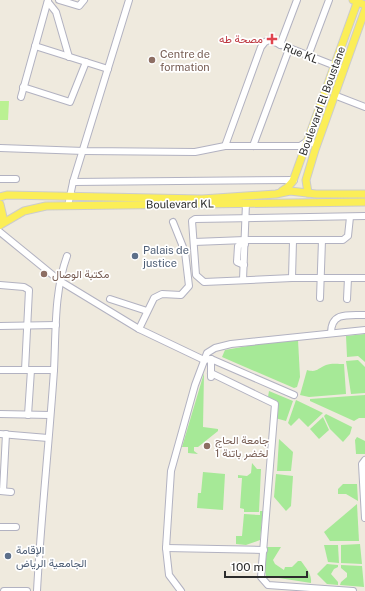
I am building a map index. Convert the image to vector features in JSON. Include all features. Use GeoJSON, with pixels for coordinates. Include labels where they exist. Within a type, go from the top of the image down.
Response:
{"type":"FeatureCollection","features":[{"type":"Feature","properties":{"kind":"main road"},"geometry":{"type":"LineString","coordinates":[[356,1],[365,4]]}},
{"type":"Feature","properties":{"kind":"main road","name":"Boulevard El Boustane"},"geometry":{"type":"LineString","coordinates":[[286,203],[303,146],[334,66],[356,1]]}},
{"type":"Feature","properties":{"kind":"main road"},"geometry":{"type":"LineString","coordinates":[[297,203],[304,192],[316,147],[365,10]]}},
{"type":"Feature","properties":{"kind":"main road"},"geometry":{"type":"LineString","coordinates":[[330,75],[340,78]]}},
{"type":"Feature","properties":{"kind":"main road","name":"Boulevard KL"},"geometry":{"type":"LineString","coordinates":[[0,197],[7,195],[202,199],[276,194],[292,185],[304,192],[365,194]]}},
{"type":"Feature","properties":{"kind":"main road","name":"Boulevard KL"},"geometry":{"type":"LineString","coordinates":[[0,225],[24,211],[41,207],[365,202]]}},
{"type":"Feature","properties":{"kind":"main road"},"geometry":{"type":"LineString","coordinates":[[0,204],[3,217],[0,225]]}},
{"type":"Feature","properties":{"kind":"street"},"geometry":{"type":"LineString","coordinates":[[59,0],[79,6],[84,0]]}},
{"type":"Feature","properties":{"kind":"street"},"geometry":{"type":"LineString","coordinates":[[68,206],[73,182],[84,151],[129,0]]}},
{"type":"Feature","properties":{"kind":"street"},"geometry":{"type":"LineString","coordinates":[[280,45],[297,0]]}},
{"type":"Feature","properties":{"kind":"street"},"geometry":{"type":"LineString","coordinates":[[308,56],[329,0]]}},
{"type":"Feature","properties":{"kind":"street"},"geometry":{"type":"LineString","coordinates":[[21,97],[48,1]]}},
{"type":"Feature","properties":{"kind":"street"},"geometry":{"type":"LineString","coordinates":[[48,1],[56,12],[69,57]]}},
{"type":"Feature","properties":{"kind":"street","name":"Rue KL"},"geometry":{"type":"LineString","coordinates":[[225,146],[261,47],[265,42],[269,40],[343,69]]}},
{"type":"Feature","properties":{"kind":"street"},"geometry":{"type":"LineString","coordinates":[[35,46],[108,69]]}},
{"type":"Feature","properties":{"kind":"street"},"geometry":{"type":"LineString","coordinates":[[253,146],[289,49]]}},
{"type":"Feature","properties":{"kind":"street"},"geometry":{"type":"LineString","coordinates":[[24,86],[70,102],[86,62]]}},
{"type":"Feature","properties":{"kind":"street"},"geometry":{"type":"LineString","coordinates":[[334,95],[365,107]]}},
{"type":"Feature","properties":{"kind":"street"},"geometry":{"type":"LineString","coordinates":[[0,148],[84,151],[195,152],[225,146],[316,147]]}},
{"type":"Feature","properties":{"kind":"street"},"geometry":{"type":"LineString","coordinates":[[0,179],[16,179]]}},
{"type":"Feature","properties":{"kind":"street"},"geometry":{"type":"LineString","coordinates":[[73,182],[292,185]]}},
{"type":"Feature","properties":{"kind":"street"},"geometry":{"type":"LineString","coordinates":[[245,242],[247,219],[246,204]]}},
{"type":"Feature","properties":{"kind":"street"},"geometry":{"type":"LineString","coordinates":[[365,216],[193,220],[196,275],[201,281],[292,278],[365,278]]}},
{"type":"Feature","properties":{"kind":"street"},"geometry":{"type":"LineString","coordinates":[[194,242],[343,240],[348,236],[350,217]]}},
{"type":"Feature","properties":{"kind":"street"},"geometry":{"type":"LineString","coordinates":[[139,329],[147,311],[157,296],[162,294],[181,295],[189,286],[186,252],[173,222]]}},
{"type":"Feature","properties":{"kind":"street"},"geometry":{"type":"LineString","coordinates":[[0,232],[60,281],[139,329],[294,396]]}},
{"type":"Feature","properties":{"kind":"street"},"geometry":{"type":"LineString","coordinates":[[292,278],[293,240]]}},
{"type":"Feature","properties":{"kind":"street"},"geometry":{"type":"LineString","coordinates":[[320,298],[322,240]]}},
{"type":"Feature","properties":{"kind":"street"},"geometry":{"type":"LineString","coordinates":[[243,280],[244,266],[237,262],[238,246],[245,242]]}},
{"type":"Feature","properties":{"kind":"street"},"geometry":{"type":"LineString","coordinates":[[37,591],[60,281],[68,256]]}},
{"type":"Feature","properties":{"kind":"street"},"geometry":{"type":"LineString","coordinates":[[347,299],[348,278]]}},
{"type":"Feature","properties":{"kind":"street"},"geometry":{"type":"LineString","coordinates":[[0,285],[24,287],[29,290],[28,415]]}},
{"type":"Feature","properties":{"kind":"street"},"geometry":{"type":"LineString","coordinates":[[110,299],[147,311]]}},
{"type":"Feature","properties":{"kind":"street"},"geometry":{"type":"LineString","coordinates":[[331,333],[331,324],[336,318],[365,314]]}},
{"type":"Feature","properties":{"kind":"street"},"geometry":{"type":"LineString","coordinates":[[0,326],[28,327],[56,325]]}},
{"type":"Feature","properties":{"kind":"street"},"geometry":{"type":"LineString","coordinates":[[353,591],[268,585],[261,577],[275,404],[211,375],[207,353],[231,344],[365,330]]}},
{"type":"Feature","properties":{"kind":"street"},"geometry":{"type":"LineString","coordinates":[[181,591],[169,574],[166,548],[171,471],[207,359]]}},
{"type":"Feature","properties":{"kind":"street"},"geometry":{"type":"LineString","coordinates":[[0,370],[54,370]]}},
{"type":"Feature","properties":{"kind":"street"},"geometry":{"type":"LineString","coordinates":[[0,414],[50,415]]}},
{"type":"Feature","properties":{"kind":"street"},"geometry":{"type":"LineString","coordinates":[[11,492],[2,491],[3,434],[48,438]]}},
{"type":"Feature","properties":{"kind":"street"},"geometry":{"type":"LineString","coordinates":[[365,460],[362,464],[365,518]]}},
{"type":"Feature","properties":{"kind":"street"},"geometry":{"type":"LineString","coordinates":[[0,527],[16,527]]}},
{"type":"Feature","properties":{"kind":"street"},"geometry":{"type":"LineString","coordinates":[[166,548],[264,550]]}},
{"type":"Feature","properties":{"kind":"street"},"geometry":{"type":"LineString","coordinates":[[4,591],[27,591]]}},
{"type":"Feature","properties":{"kind":"green space"},"geometry":{"type":"Polygon","coordinates":[[[0,101],[9,101],[8,120],[0,120],[0,101]]]}},
{"type":"Feature","properties":{"kind":"green space"},"geometry":{"type":"Polygon","coordinates":[[[365,334],[365,362],[358,356],[347,357],[346,336],[365,334]]]}},
{"type":"Feature","properties":{"kind":"green space"},"geometry":{"type":"Polygon","coordinates":[[[298,340],[300,377],[297,387],[294,388],[222,357],[225,350],[264,343],[298,340]]]}},
{"type":"Feature","properties":{"kind":"green space"},"geometry":{"type":"Polygon","coordinates":[[[358,360],[365,367],[365,393],[351,394],[346,361],[358,360]]]}},
{"type":"Feature","properties":{"kind":"green space"},"geometry":{"type":"Polygon","coordinates":[[[330,364],[344,364],[346,394],[309,397],[300,395],[307,370],[315,371],[330,364]]]}},
{"type":"Feature","properties":{"kind":"green space"},"geometry":{"type":"Polygon","coordinates":[[[204,373],[203,427],[218,429],[218,431],[198,447],[194,447],[194,451],[198,454],[188,453],[188,447],[182,447],[204,373]]]}},
{"type":"Feature","properties":{"kind":"green space"},"geometry":{"type":"Polygon","coordinates":[[[269,391],[293,401],[286,421],[275,418],[277,401],[268,397],[269,391]]]}},
{"type":"Feature","properties":{"kind":"green space"},"geometry":{"type":"Polygon","coordinates":[[[365,395],[365,418],[359,418],[354,421],[310,401],[310,399],[365,395]]]}},
{"type":"Feature","properties":{"kind":"green space"},"geometry":{"type":"Polygon","coordinates":[[[296,400],[323,413],[308,427],[299,418],[291,426],[288,423],[296,400]]]}},
{"type":"Feature","properties":{"kind":"green space"},"geometry":{"type":"Polygon","coordinates":[[[326,414],[352,427],[350,434],[343,442],[330,429],[324,416],[326,414]]]}},
{"type":"Feature","properties":{"kind":"green space"},"geometry":{"type":"Polygon","coordinates":[[[323,417],[329,430],[319,439],[310,429],[323,417]]]}},
{"type":"Feature","properties":{"kind":"green space"},"geometry":{"type":"Polygon","coordinates":[[[357,437],[365,441],[365,454],[356,454],[355,440],[357,437]]]}},
{"type":"Feature","properties":{"kind":"green space"},"geometry":{"type":"Polygon","coordinates":[[[279,439],[293,452],[291,471],[277,471],[279,439]]]}},
{"type":"Feature","properties":{"kind":"green space"},"geometry":{"type":"Polygon","coordinates":[[[252,463],[257,469],[261,469],[259,512],[244,512],[244,509],[240,508],[242,478],[238,478],[238,475],[247,476],[251,473],[252,463]]]}},
{"type":"Feature","properties":{"kind":"green space"},"geometry":{"type":"Polygon","coordinates":[[[203,472],[225,474],[223,510],[197,508],[198,493],[201,493],[203,472]]]}},
{"type":"Feature","properties":{"kind":"green space"},"geometry":{"type":"Polygon","coordinates":[[[276,474],[293,476],[291,506],[286,511],[274,497],[276,474]]]}},
{"type":"Feature","properties":{"kind":"green space"},"geometry":{"type":"Polygon","coordinates":[[[343,484],[357,484],[358,501],[346,494],[338,494],[338,489],[343,484]]]}},
{"type":"Feature","properties":{"kind":"green space"},"geometry":{"type":"Polygon","coordinates":[[[357,504],[359,541],[330,541],[324,532],[357,504]]]}},
{"type":"Feature","properties":{"kind":"green space"},"geometry":{"type":"Polygon","coordinates":[[[260,511],[263,511],[260,540],[246,545],[236,544],[236,536],[242,536],[244,514],[260,515],[260,511]]]}},
{"type":"Feature","properties":{"kind":"green space"},"geometry":{"type":"Polygon","coordinates":[[[360,544],[362,564],[341,563],[341,545],[360,544]]]}},
{"type":"Feature","properties":{"kind":"green space"},"geometry":{"type":"Polygon","coordinates":[[[324,545],[338,545],[339,563],[328,562],[324,545]]]}},
{"type":"Feature","properties":{"kind":"green space"},"geometry":{"type":"Polygon","coordinates":[[[267,547],[281,547],[273,560],[275,564],[284,570],[285,567],[292,567],[298,561],[301,561],[310,574],[311,583],[266,576],[267,547]]]}},
{"type":"Feature","properties":{"kind":"green space"},"geometry":{"type":"Polygon","coordinates":[[[327,564],[338,565],[338,567],[334,569],[331,574],[338,582],[338,585],[327,584],[317,574],[327,564]]]}},
{"type":"Feature","properties":{"kind":"green space"},"geometry":{"type":"Polygon","coordinates":[[[341,565],[362,566],[364,587],[340,585],[341,582],[347,577],[347,573],[341,568],[341,565]]]}},
{"type":"Feature","properties":{"kind":"place","name":"مصحة طه"},"geometry":{"type":"Point","coordinates":[272,39]}},
{"type":"Feature","properties":{"kind":"place","name":"Centre de formation"},"geometry":{"type":"Point","coordinates":[152,60]}},
{"type":"Feature","properties":{"kind":"place","name":"Palais de justice"},"geometry":{"type":"Point","coordinates":[135,256]}},
{"type":"Feature","properties":{"kind":"place","name":"مكتبة الوصال"},"geometry":{"type":"Point","coordinates":[44,274]}},
{"type":"Feature","properties":{"kind":"place","name":"جامعة الحاج لخضر باتنة 1"},"geometry":{"type":"Point","coordinates":[207,446]}},
{"type":"Feature","properties":{"kind":"place","name":"الإقامة الجامعية الرياض"},"geometry":{"type":"Point","coordinates":[8,556]}}]}
